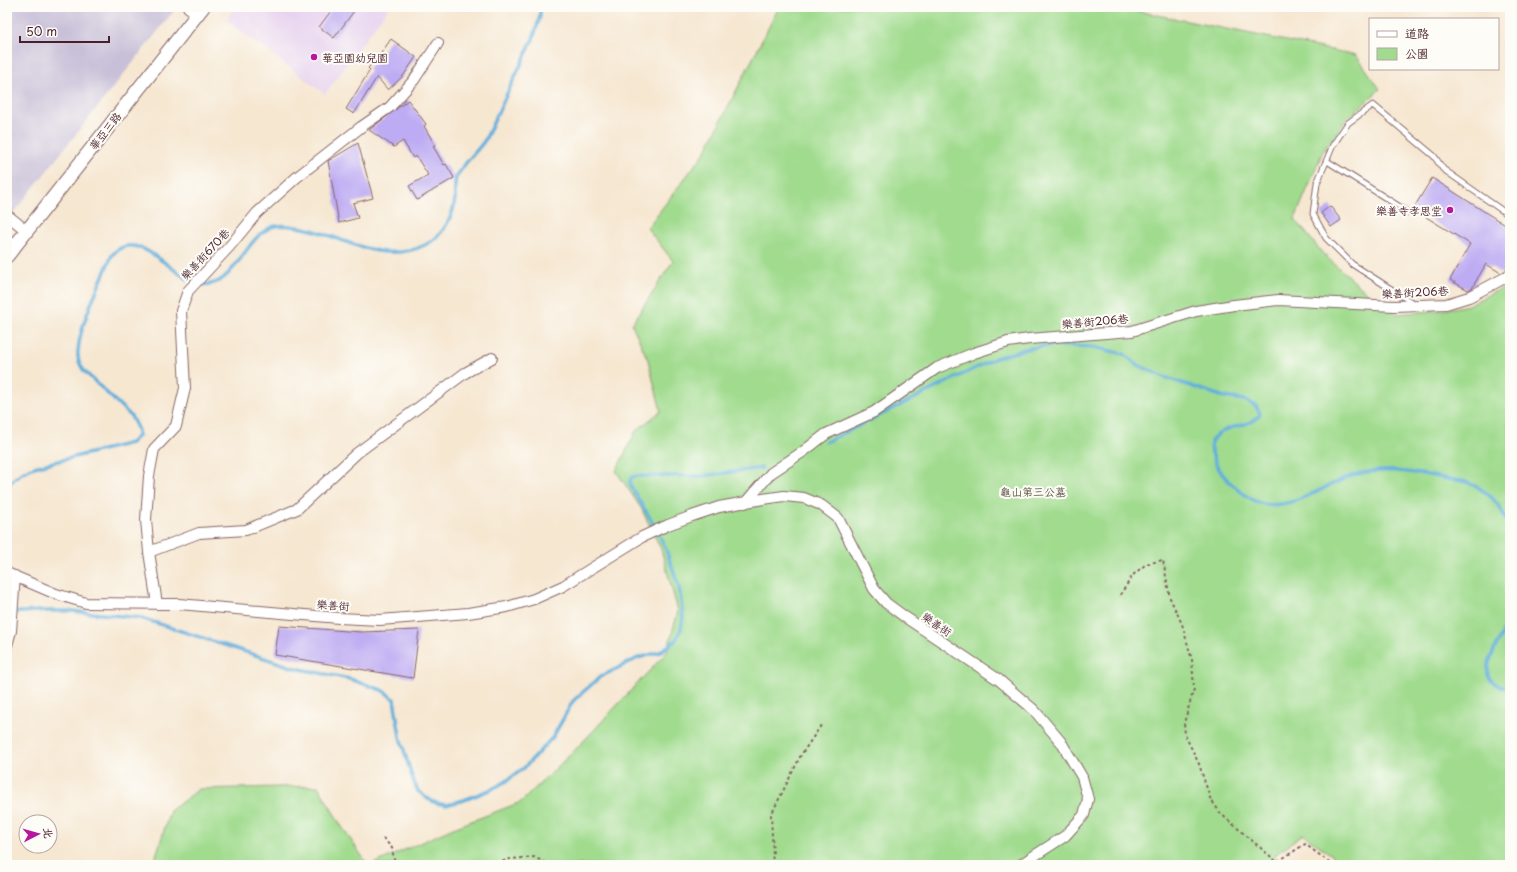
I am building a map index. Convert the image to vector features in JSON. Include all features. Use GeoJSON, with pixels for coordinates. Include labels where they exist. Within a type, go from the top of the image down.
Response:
{"type":"FeatureCollection","features":[{"type":"Feature","properties":{"kind":"street","name":"華亞三路"},"geometry":{"type":"LineString","coordinates":[[7,256],[196,9]]}},
{"type":"Feature","properties":{"kind":"street","name":"樂善街670巷"},"geometry":{"type":"LineString","coordinates":[[157,604],[146,520],[149,476],[154,449],[176,426],[186,388],[181,311],[188,291],[229,247],[257,213],[303,173],[361,127],[390,107],[414,80],[438,43]]}},
{"type":"Feature","properties":{"kind":"street"},"geometry":{"type":"LineString","coordinates":[[7,215],[27,231]]}},
{"type":"Feature","properties":{"kind":"street","name":"樂善街206巷"},"geometry":{"type":"LineString","coordinates":[[745,503],[771,473],[826,434],[874,412],[937,368],[974,353],[1008,342],[1029,338],[1132,331],[1196,310],[1278,300],[1350,305],[1446,304],[1469,297],[1510,275]]}},
{"type":"Feature","properties":{"kind":"street"},"geometry":{"type":"LineString","coordinates":[[149,552],[199,533],[246,530],[297,509],[357,453],[465,373],[492,358]]}},
{"type":"Feature","properties":{"kind":"street","name":"樂善街"},"geometry":{"type":"LineString","coordinates":[[10,574],[56,594],[86,603],[178,604],[331,618],[373,620],[468,613],[507,607],[534,599],[563,586],[642,537],[668,525],[719,507],[784,496],[804,498],[821,505],[838,518],[874,589],[886,603],[999,680],[1034,710],[1061,742],[1082,777],[1088,799],[1084,814],[1065,836],[1020,865]]}},
{"type":"Feature","properties":{"kind":"street"},"geometry":{"type":"LineString","coordinates":[[7,645],[11,631],[10,574]]}},
{"type":"Feature","properties":{"kind":"lane"},"geometry":{"type":"LineString","coordinates":[[1416,305],[1352,264],[1326,238],[1313,214],[1317,183],[1333,145],[1348,123],[1373,105],[1434,156],[1443,169],[1510,216]]}},
{"type":"Feature","properties":{"kind":"lane"},"geometry":{"type":"LineString","coordinates":[[1327,160],[1408,212]]}},
{"type":"Feature","properties":{"kind":"path"},"geometry":{"type":"LineString","coordinates":[[1120,595],[1133,575],[1146,564],[1163,560],[1170,598],[1182,624],[1192,660],[1194,689],[1184,723],[1185,735],[1199,764],[1210,798],[1221,814],[1277,862],[1305,844],[1333,865]]}},
{"type":"Feature","properties":{"kind":"path"},"geometry":{"type":"LineString","coordinates":[[771,865],[773,856],[771,815],[801,756],[822,724]]}},
{"type":"Feature","properties":{"kind":"path"},"geometry":{"type":"LineString","coordinates":[[383,838],[392,848],[395,865]]}},
{"type":"Feature","properties":{"kind":"path"},"geometry":{"type":"LineString","coordinates":[[491,865],[510,859],[534,856],[550,865]]}},
{"type":"Feature","properties":{"kind":"shaded area"},"geometry":{"type":"Polygon","coordinates":[[[7,7],[177,7],[7,221],[7,7]]]}},
{"type":"Feature","properties":{"kind":"shaded area","name":"華亞園幼兒園"},"geometry":{"type":"Polygon","coordinates":[[[236,7],[389,7],[325,94],[226,20],[236,7]]]}},
{"type":"Feature","properties":{"kind":"green space","name":"龜山第三公墓"},"geometry":{"type":"Polygon","coordinates":[[[779,7],[1110,7],[1132,10],[1356,55],[1380,89],[1346,120],[1323,151],[1295,219],[1323,254],[1373,298],[1396,314],[1443,310],[1468,305],[1510,284],[1510,865],[1345,865],[1303,834],[1276,854],[1273,865],[371,865],[451,829],[521,802],[579,746],[667,652],[678,611],[661,549],[641,508],[616,471],[636,431],[661,411],[648,360],[632,324],[673,261],[647,228],[705,152],[779,7]]]}},
{"type":"Feature","properties":{"kind":"green space"},"geometry":{"type":"Polygon","coordinates":[[[318,786],[342,827],[368,865],[155,865],[155,859],[170,811],[199,789],[318,786]]]}},
{"type":"Feature","properties":{"kind":"building"},"geometry":{"type":"Polygon","coordinates":[[[334,7],[357,7],[334,38],[319,27],[334,7]]]}},
{"type":"Feature","properties":{"kind":"building"},"geometry":{"type":"Polygon","coordinates":[[[391,39],[416,57],[403,76],[388,90],[377,77],[354,114],[346,109],[370,70],[368,68],[377,59],[391,39]]]}},
{"type":"Feature","properties":{"kind":"building"},"geometry":{"type":"Polygon","coordinates":[[[408,100],[426,124],[424,126],[435,145],[433,146],[444,165],[446,164],[454,178],[417,200],[409,186],[428,175],[416,156],[413,158],[403,141],[394,147],[369,130],[408,100]]]}},
{"type":"Feature","properties":{"kind":"building"},"geometry":{"type":"Polygon","coordinates":[[[358,143],[373,198],[353,203],[358,218],[339,223],[328,161],[358,143]]]}},
{"type":"Feature","properties":{"kind":"building"},"geometry":{"type":"Polygon","coordinates":[[[1432,178],[1510,228],[1510,263],[1506,270],[1501,273],[1486,264],[1472,288],[1468,290],[1450,280],[1470,244],[1413,209],[1432,178]]]}},
{"type":"Feature","properties":{"kind":"building"},"geometry":{"type":"Polygon","coordinates":[[[1330,206],[1341,220],[1331,227],[1321,213],[1330,206]]]}},
{"type":"Feature","properties":{"kind":"building"},"geometry":{"type":"Polygon","coordinates":[[[279,626],[361,632],[419,630],[413,678],[275,655],[279,626]]]}},
{"type":"Feature","properties":{"kind":"waterway"},"geometry":{"type":"LineString","coordinates":[[7,489],[15,478],[34,467],[131,443],[138,436],[138,430],[131,416],[84,371],[78,356],[80,340],[87,315],[112,255],[122,247],[133,246],[144,249],[190,280],[200,284],[212,284],[222,279],[231,271],[255,239],[264,231],[279,225],[308,229],[351,244],[380,251],[395,252],[410,250],[431,242],[446,226],[452,213],[455,199],[456,178],[462,168],[485,140],[533,39],[540,16],[540,7]]}},
{"type":"Feature","properties":{"kind":"waterway"},"geometry":{"type":"LineString","coordinates":[[826,442],[996,358],[1025,349],[1051,345],[1093,347],[1124,354],[1136,364],[1164,377],[1224,397],[1244,400],[1256,406],[1260,414],[1257,418],[1249,423],[1223,431],[1211,441],[1212,452],[1219,469],[1242,493],[1255,501],[1268,504],[1281,504],[1294,501],[1346,478],[1369,472],[1392,471],[1414,473],[1464,481],[1479,488],[1490,496],[1498,505],[1504,515],[1510,532]]}},
{"type":"Feature","properties":{"kind":"waterway"},"geometry":{"type":"LineString","coordinates":[[7,613],[72,611],[141,618],[295,668],[350,679],[382,690],[394,699],[400,737],[413,780],[418,791],[428,799],[436,803],[446,805],[464,800],[505,782],[524,768],[553,737],[573,701],[600,677],[638,658],[660,652],[676,640],[681,629],[683,617],[679,587],[665,547],[656,528],[630,485],[632,477],[703,476],[762,468]]}},
{"type":"Feature","properties":{"kind":"waterway"},"geometry":{"type":"LineString","coordinates":[[1510,613],[1488,667],[1488,674],[1491,680],[1498,685],[1510,688]]}},
{"type":"Feature","properties":{"kind":"place","name":"華亞園幼兒園"},"geometry":{"type":"Point","coordinates":[314,57]}},
{"type":"Feature","properties":{"kind":"place","name":"樂善寺孝思堂"},"geometry":{"type":"Point","coordinates":[1450,210]}}]}
